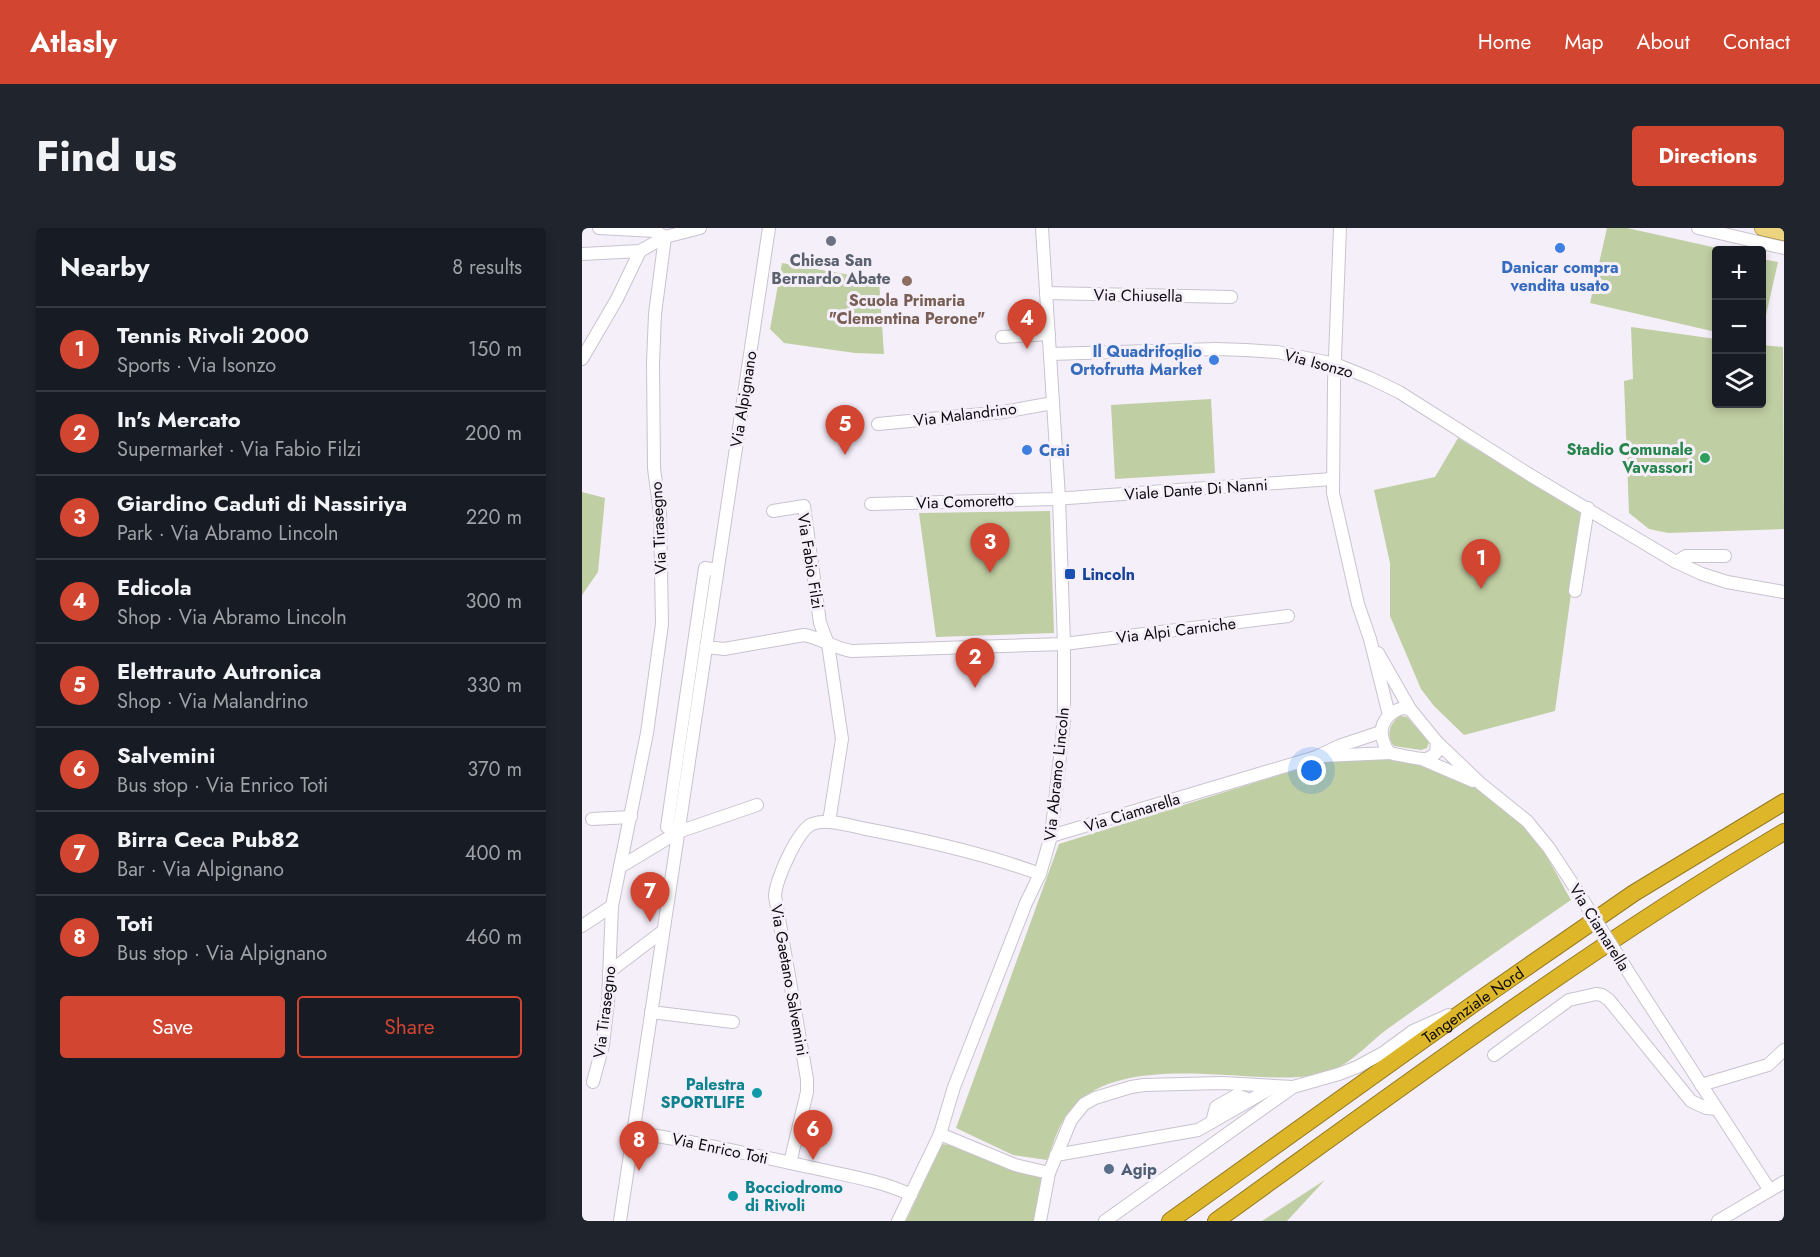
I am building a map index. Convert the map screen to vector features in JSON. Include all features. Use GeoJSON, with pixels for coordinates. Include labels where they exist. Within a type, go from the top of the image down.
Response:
{"type":"FeatureCollection","features":[{"type":"Feature","properties":{"kind":"highway","name":"Tangenziale Nord"},"geometry":{"type":"LineString","coordinates":[[1170,1221],[1472,1005],[1635,893],[1784,802]]}},
{"type":"Feature","properties":{"kind":"highway","name":"Tangenziale Nord"},"geometry":{"type":"LineString","coordinates":[[1216,1221],[1505,1014],[1651,915],[1784,832]]}},
{"type":"Feature","properties":{"kind":"main road"},"geometry":{"type":"LineString","coordinates":[[1762,228],[1784,233]]}},
{"type":"Feature","properties":{"kind":"street"},"geometry":{"type":"LineString","coordinates":[[599,228],[655,231],[665,237]]}},
{"type":"Feature","properties":{"kind":"street"},"geometry":{"type":"LineString","coordinates":[[582,254],[640,251],[665,237],[700,228]]}},
{"type":"Feature","properties":{"kind":"street","name":"Via Alpignano"},"geometry":{"type":"LineString","coordinates":[[620,1221],[769,228]]}},
{"type":"Feature","properties":{"kind":"street","name":"Via Abramo Lincoln"},"geometry":{"type":"LineString","coordinates":[[898,1221],[940,1134],[954,1087],[1026,903],[1040,874],[1051,836],[1064,733],[1064,644],[1059,498],[1042,228]]}},
{"type":"Feature","properties":{"kind":"street"},"geometry":{"type":"LineString","coordinates":[[1340,228],[1332,478],[1349,568],[1389,715]]}},
{"type":"Feature","properties":{"kind":"street"},"geometry":{"type":"LineString","coordinates":[[1698,228],[1784,248]]}},
{"type":"Feature","properties":{"kind":"street","name":"Via Tirasegno"},"geometry":{"type":"LineString","coordinates":[[593,1082],[603,1045],[612,906],[648,733],[662,624],[660,514],[654,468],[654,363],[655,314],[665,237]]}},
{"type":"Feature","properties":{"kind":"street"},"geometry":{"type":"LineString","coordinates":[[583,357],[617,299],[640,251]]}},
{"type":"Feature","properties":{"kind":"street","name":"Via Chiusella"},"geometry":{"type":"LineString","coordinates":[[1046,292],[1231,297]]}},
{"type":"Feature","properties":{"kind":"street"},"geometry":{"type":"LineString","coordinates":[[1002,338],[1049,334]]}},
{"type":"Feature","properties":{"kind":"street","name":"Via Isonzo"},"geometry":{"type":"LineString","coordinates":[[1050,354],[1246,350],[1277,352],[1335,364],[1399,392],[1530,475],[1676,562],[1727,582],[1784,592]]}},
{"type":"Feature","properties":{"kind":"street","name":"Via Malandrino"},"geometry":{"type":"LineString","coordinates":[[878,424],[1003,412],[1053,403]]}},
{"type":"Feature","properties":{"kind":"street","name":"Viale Dante Di Nanni"},"geometry":{"type":"LineString","coordinates":[[1059,498],[1332,478]]}},
{"type":"Feature","properties":{"kind":"street","name":"Via Comoretto"},"geometry":{"type":"LineString","coordinates":[[871,504],[1059,498]]}},
{"type":"Feature","properties":{"kind":"street","name":"Via Fabio Filzi"},"geometry":{"type":"LineString","coordinates":[[773,511],[804,506],[820,622],[828,644]]}},
{"type":"Feature","properties":{"kind":"street"},"geometry":{"type":"LineString","coordinates":[[1575,591],[1588,508]]}},
{"type":"Feature","properties":{"kind":"street"},"geometry":{"type":"LineString","coordinates":[[1676,562],[1686,556],[1725,556]]}},
{"type":"Feature","properties":{"kind":"street","name":"Via Alpignano"},"geometry":{"type":"LineString","coordinates":[[678,832],[667,827],[705,568],[717,570]]}},
{"type":"Feature","properties":{"kind":"street","name":"Via Alpi Carniche"},"geometry":{"type":"LineString","coordinates":[[1064,644],[1288,616]]}},
{"type":"Feature","properties":{"kind":"street"},"geometry":{"type":"LineString","coordinates":[[706,647],[724,649],[804,635],[815,637],[840,649],[852,651],[1064,644]]}},
{"type":"Feature","properties":{"kind":"street"},"geometry":{"type":"LineString","coordinates":[[1370,639],[1410,709],[1437,742],[1436,753],[1424,760],[1390,753],[1385,746],[1381,732],[1389,715],[1403,708],[1410,709]]}},
{"type":"Feature","properties":{"kind":"street"},"geometry":{"type":"LineString","coordinates":[[828,644],[842,739],[829,822],[952,846],[1040,874]]}},
{"type":"Feature","properties":{"kind":"street","name":"Via Ciamarella"},"geometry":{"type":"LineString","coordinates":[[1051,836],[1316,757],[1339,746],[1381,732]]}},
{"type":"Feature","properties":{"kind":"street","name":"Via Ciamarella"},"geometry":{"type":"LineString","coordinates":[[1437,742],[1481,784],[1527,820],[1549,848],[1769,1190]]}},
{"type":"Feature","properties":{"kind":"street","name":"Via Ciamarella"},"geometry":{"type":"LineString","coordinates":[[1316,757],[1390,753]]}},
{"type":"Feature","properties":{"kind":"street","name":"Via Ciamarella"},"geometry":{"type":"LineString","coordinates":[[1424,760],[1481,784]]}},
{"type":"Feature","properties":{"kind":"street"},"geometry":{"type":"LineString","coordinates":[[620,867],[678,832],[757,805]]}},
{"type":"Feature","properties":{"kind":"street"},"geometry":{"type":"LineString","coordinates":[[592,819],[631,817]]}},
{"type":"Feature","properties":{"kind":"street","name":"Via Gaetano Salvemini"},"geometry":{"type":"LineString","coordinates":[[790,1163],[807,1092],[807,1079],[775,891],[787,859],[804,830],[810,825],[829,822]]}},
{"type":"Feature","properties":{"kind":"street"},"geometry":{"type":"LineString","coordinates":[[582,926],[612,906]]}},
{"type":"Feature","properties":{"kind":"street"},"geometry":{"type":"LineString","coordinates":[[609,972],[663,931]]}},
{"type":"Feature","properties":{"kind":"street"},"geometry":{"type":"LineString","coordinates":[[1494,1055],[1569,1000],[1585,995],[1602,995],[1609,1000],[1691,1101],[1706,1108],[1717,1109]]}},
{"type":"Feature","properties":{"kind":"street"},"geometry":{"type":"LineString","coordinates":[[1040,1221],[1049,1173],[1056,1155],[1075,1114],[1084,1104],[1095,1098],[1144,1085],[1222,1083],[1293,1087],[1356,1067],[1383,1053],[1413,1031],[1472,1005]]}},
{"type":"Feature","properties":{"kind":"street"},"geometry":{"type":"LineString","coordinates":[[651,1012],[733,1022]]}},
{"type":"Feature","properties":{"kind":"street"},"geometry":{"type":"LineString","coordinates":[[1701,1085],[1768,1065],[1784,1050]]}},
{"type":"Feature","properties":{"kind":"street"},"geometry":{"type":"LineString","coordinates":[[1056,1155],[1198,1130],[1273,1087]]}},
{"type":"Feature","properties":{"kind":"street"},"geometry":{"type":"LineString","coordinates":[[1105,1221],[1293,1087]]}},
{"type":"Feature","properties":{"kind":"street","name":"Via Enrico Toti"},"geometry":{"type":"LineString","coordinates":[[633,1132],[694,1141],[881,1184],[911,1195]]}},
{"type":"Feature","properties":{"kind":"street"},"geometry":{"type":"LineString","coordinates":[[940,1134],[1015,1165],[1049,1173]]}},
{"type":"Feature","properties":{"kind":"street"},"geometry":{"type":"LineString","coordinates":[[1718,1221],[1784,1182]]}},
{"type":"Feature","properties":{"kind":"green space"},"geometry":{"type":"Polygon","coordinates":[[[1607,228],[1627,228],[1712,247],[1712,331],[1590,303],[1607,228]]]}},
{"type":"Feature","properties":{"kind":"green space"},"geometry":{"type":"Polygon","coordinates":[[[1766,260],[1778,262],[1766,315],[1766,260]]]}},
{"type":"Feature","properties":{"kind":"green space"},"geometry":{"type":"Polygon","coordinates":[[[782,263],[879,280],[884,354],[855,353],[784,343],[770,329],[782,263]]]}},
{"type":"Feature","properties":{"kind":"green space","name":"Stadio Comunale Vavassori"},"geometry":{"type":"Polygon","coordinates":[[[1631,327],[1712,338],[1712,408],[1766,408],[1766,345],[1783,347],[1784,529],[1668,533],[1649,529],[1629,513],[1624,381],[1633,379],[1631,327]]]}},
{"type":"Feature","properties":{"kind":"green space"},"geometry":{"type":"Polygon","coordinates":[[[1211,399],[1215,473],[1115,479],[1111,405],[1211,399]]]}},
{"type":"Feature","properties":{"kind":"green space"},"geometry":{"type":"Polygon","coordinates":[[[1458,438],[1582,513],[1555,711],[1464,735],[1434,706],[1421,689],[1390,616],[1390,563],[1374,490],[1435,477],[1458,438]]]}},
{"type":"Feature","properties":{"kind":"green space"},"geometry":{"type":"Polygon","coordinates":[[[582,492],[605,498],[598,572],[582,595],[582,492]]]}},
{"type":"Feature","properties":{"kind":"green space"},"geometry":{"type":"Polygon","coordinates":[[[1050,511],[1054,633],[936,637],[919,513],[1050,511]]]}},
{"type":"Feature","properties":{"kind":"green space"},"geometry":{"type":"Polygon","coordinates":[[[1401,716],[1407,717],[1429,742],[1427,748],[1421,750],[1394,746],[1389,733],[1394,721],[1401,716]]]}},
{"type":"Feature","properties":{"kind":"green space"},"geometry":{"type":"Polygon","coordinates":[[[1394,759],[1449,775],[1498,803],[1527,829],[1545,854],[1571,900],[1386,1030],[1352,1059],[1331,1071],[1312,1076],[1292,1077],[1163,1074],[1112,1083],[1091,1092],[1073,1107],[1060,1126],[1047,1160],[1013,1155],[956,1128],[1059,844],[1292,771],[1333,761],[1394,759]]]}},
{"type":"Feature","properties":{"kind":"green space"},"geometry":{"type":"Polygon","coordinates":[[[942,1144],[958,1146],[1043,1177],[1034,1221],[906,1221],[942,1144]]]}},
{"type":"Feature","properties":{"kind":"green space"},"geometry":{"type":"Polygon","coordinates":[[[1325,1180],[1287,1221],[1262,1221],[1325,1180]]]}},
{"type":"Feature","properties":{"kind":"place","name":"Chiesa San Bernardo Abate"},"geometry":{"type":"Point","coordinates":[831,241]}},
{"type":"Feature","properties":{"kind":"place","name":"Danicar compra vendita usato"},"geometry":{"type":"Point","coordinates":[1560,248]}},
{"type":"Feature","properties":{"kind":"place","name":"Scuola Primaria \"Clementina Perone\""},"geometry":{"type":"Point","coordinates":[907,281]}},
{"type":"Feature","properties":{"kind":"place","name":"Edicola"},"geometry":{"type":"Point","coordinates":[1027,349]}},
{"type":"Feature","properties":{"kind":"place","name":"Il Quadrifoglio Ortofrutta Market"},"geometry":{"type":"Point","coordinates":[1214,360]}},
{"type":"Feature","properties":{"kind":"place","name":"Crai"},"geometry":{"type":"Point","coordinates":[1027,450]}},
{"type":"Feature","properties":{"kind":"place","name":"Elettrauto Autronica"},"geometry":{"type":"Point","coordinates":[845,455]}},
{"type":"Feature","properties":{"kind":"place","name":"Stadio Comunale Vavassori"},"geometry":{"type":"Point","coordinates":[1705,458]}},
{"type":"Feature","properties":{"kind":"place","name":"Giardino Caduti di Nassiriya"},"geometry":{"type":"Point","coordinates":[990,573]}},
{"type":"Feature","properties":{"kind":"place","name":"Lincoln"},"geometry":{"type":"Point","coordinates":[1070,574]}},
{"type":"Feature","properties":{"kind":"place","name":"Tennis Rivoli 2000"},"geometry":{"type":"Point","coordinates":[1481,589]}},
{"type":"Feature","properties":{"kind":"place","name":"In's Mercato"},"geometry":{"type":"Point","coordinates":[975,688]}},
{"type":"Feature","properties":{"kind":"place","name":"Birra Ceca Pub82"},"geometry":{"type":"Point","coordinates":[650,922]}},
{"type":"Feature","properties":{"kind":"place","name":"Palestra SPORTLIFE"},"geometry":{"type":"Point","coordinates":[757,1093]}},
{"type":"Feature","properties":{"kind":"place","name":"Salvemini"},"geometry":{"type":"Point","coordinates":[813,1160]}},
{"type":"Feature","properties":{"kind":"place","name":"Agip"},"geometry":{"type":"Point","coordinates":[1109,1169]}},
{"type":"Feature","properties":{"kind":"place","name":"Toti"},"geometry":{"type":"Point","coordinates":[639,1171]}},
{"type":"Feature","properties":{"kind":"place","name":"Bocciodromo di Rivoli"},"geometry":{"type":"Point","coordinates":[733,1196]}}]}
